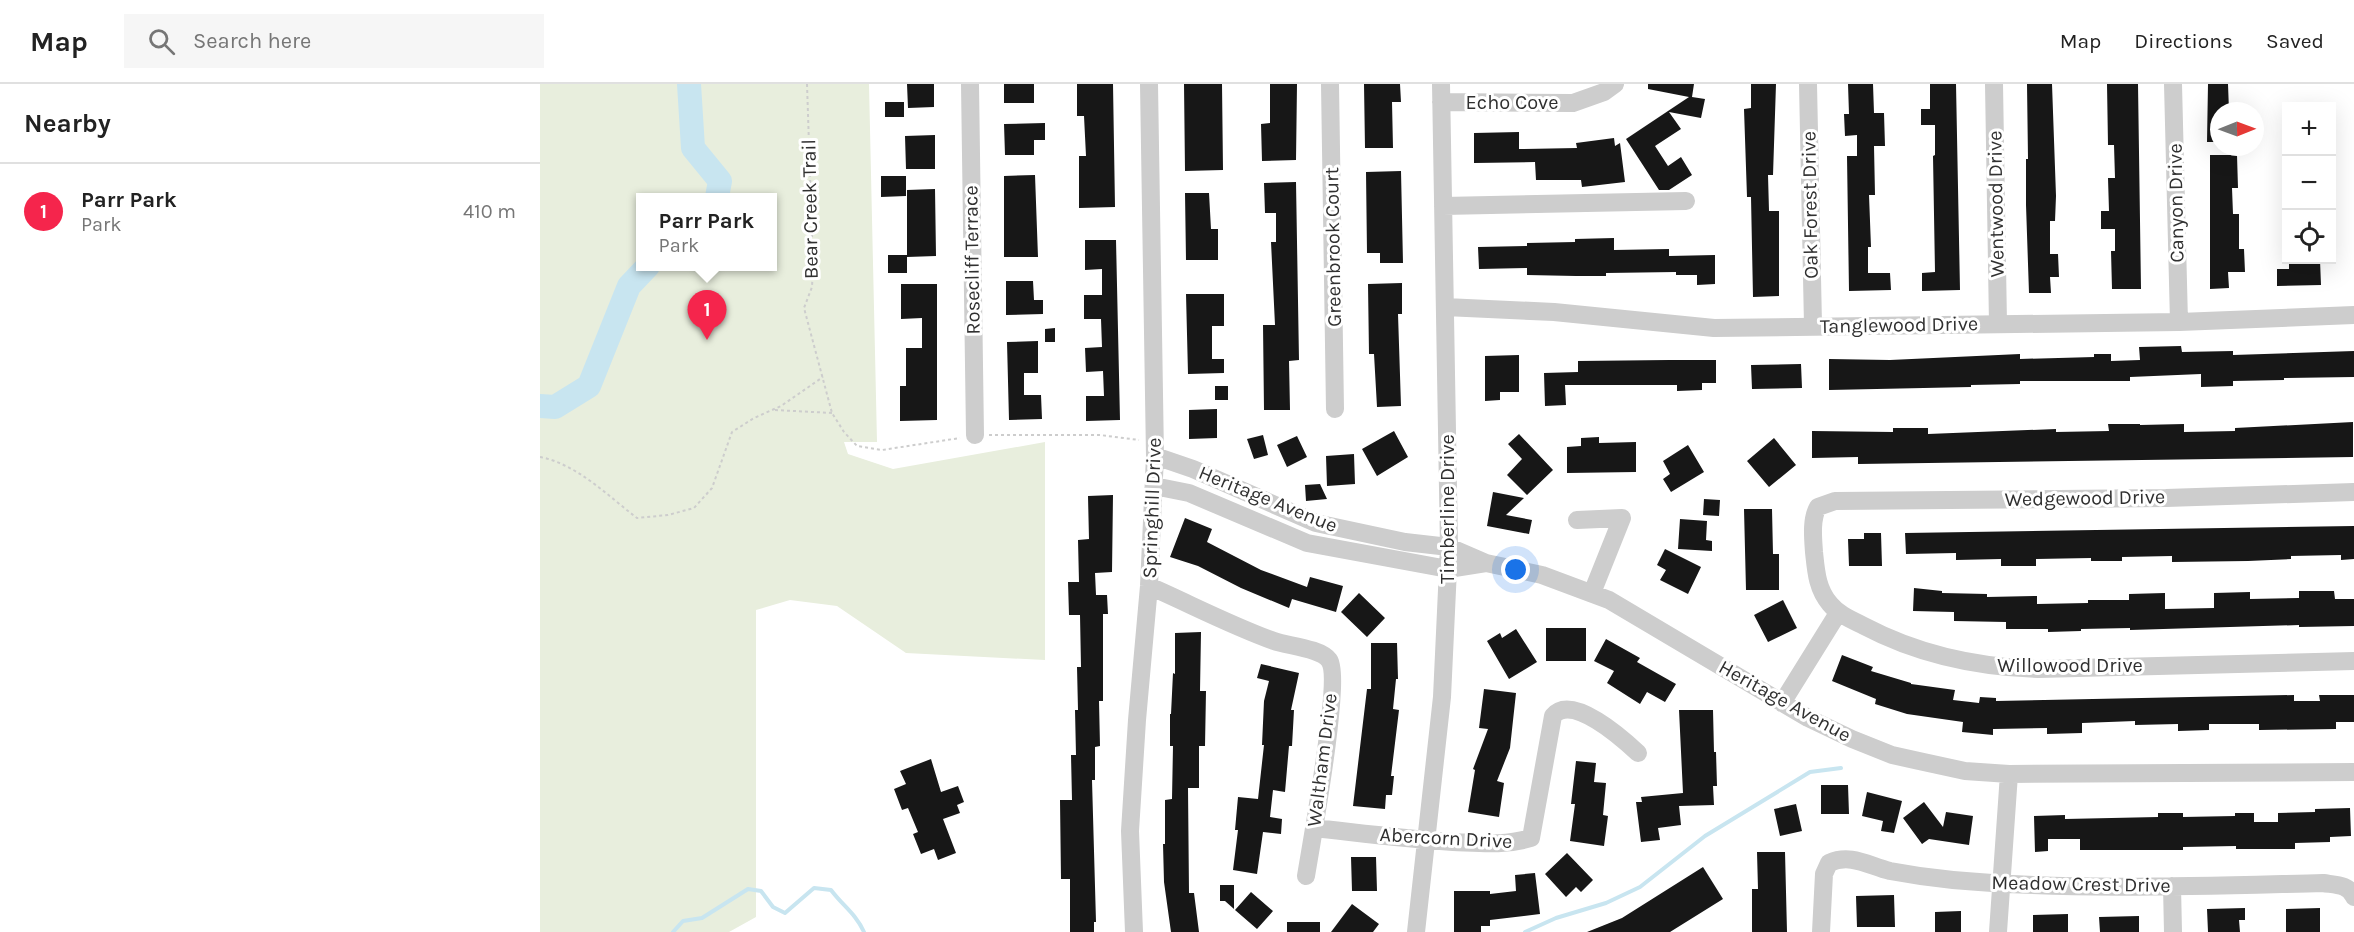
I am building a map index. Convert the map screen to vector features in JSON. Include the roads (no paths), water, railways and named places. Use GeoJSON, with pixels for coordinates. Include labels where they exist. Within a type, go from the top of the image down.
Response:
{"type":"FeatureCollection","features":[{"type":"Feature","properties":{"kind":"street","name":"Rosecliff Terrace"},"geometry":{"type":"LineString","coordinates":[[970,84],[975,435]]}},
{"type":"Feature","properties":{"kind":"street","name":"Springhill Drive"},"geometry":{"type":"LineString","coordinates":[[1134,932],[1130,831],[1155,486],[1149,84]]}},
{"type":"Feature","properties":{"kind":"street","name":"Greenbrook Court"},"geometry":{"type":"LineString","coordinates":[[1330,84],[1335,409]]}},
{"type":"Feature","properties":{"kind":"street","name":"Echo Cove"},"geometry":{"type":"LineString","coordinates":[[1441,93],[1573,103],[1604,92],[1614,84]]}},
{"type":"Feature","properties":{"kind":"street","name":"Oak Forest Drive"},"geometry":{"type":"LineString","coordinates":[[1808,84],[1813,326]]}},
{"type":"Feature","properties":{"kind":"street","name":"Wentwood Drive"},"geometry":{"type":"LineString","coordinates":[[1994,84],[1998,324]]}},
{"type":"Feature","properties":{"kind":"street","name":"Canyon Drive"},"geometry":{"type":"LineString","coordinates":[[2173,84],[2179,322]]}},
{"type":"Feature","properties":{"kind":"street","name":"Timberline Drive"},"geometry":{"type":"LineString","coordinates":[[1416,932],[1442,696],[1449,547],[1441,93]]}},
{"type":"Feature","properties":{"kind":"street"},"geometry":{"type":"LineString","coordinates":[[1443,206],[1686,201]]}},
{"type":"Feature","properties":{"kind":"street","name":"Tanglewood Drive"},"geometry":{"type":"LineString","coordinates":[[1445,307],[1554,312],[1714,328],[2179,322],[2354,315]]}},
{"type":"Feature","properties":{"kind":"street","name":"Heritage Avenue"},"geometry":{"type":"LineString","coordinates":[[1155,456],[1193,469],[1316,523],[1405,542],[1449,547],[1486,563],[1542,575],[1592,593],[1609,600],[1782,703],[1852,740],[1892,755],[1965,771],[2009,774],[2354,772]]}},
{"type":"Feature","properties":{"kind":"street","name":"Heritage Avenue"},"geometry":{"type":"LineString","coordinates":[[1155,486],[1189,493],[1307,543],[1448,569],[1486,563]]}},
{"type":"Feature","properties":{"kind":"street","name":"Wedgewood Drive"},"geometry":{"type":"LineString","coordinates":[[1818,507],[1835,501],[2166,498],[2354,492]]}},
{"type":"Feature","properties":{"kind":"street","name":"Willowood Drive"},"geometry":{"type":"LineString","coordinates":[[1818,507],[1814,513],[1813,540],[1816,578],[1828,603],[1838,613],[1885,637],[1926,653],[2004,668],[2038,669],[2354,661]]}},
{"type":"Feature","properties":{"kind":"street"},"geometry":{"type":"LineString","coordinates":[[1577,520],[1622,518],[1592,593]]}},
{"type":"Feature","properties":{"kind":"street","name":"Waltham Drive"},"geometry":{"type":"LineString","coordinates":[[1149,586],[1273,640],[1323,654],[1331,662],[1330,728],[1306,876]]}},
{"type":"Feature","properties":{"kind":"street"},"geometry":{"type":"LineString","coordinates":[[1782,703],[1838,613]]}},
{"type":"Feature","properties":{"kind":"street","name":"Abercorn Drive"},"geometry":{"type":"LineString","coordinates":[[1314,828],[1488,844],[1517,842],[1531,838],[1543,760],[1553,716],[1558,710],[1566,709],[1583,713],[1617,733],[1638,753]]}},
{"type":"Feature","properties":{"kind":"street"},"geometry":{"type":"LineString","coordinates":[[1998,932],[2009,774]]}},
{"type":"Feature","properties":{"kind":"street","name":"Meadow Crest Drive"},"geometry":{"type":"LineString","coordinates":[[1821,932],[1824,874],[1829,863],[1853,858],[1888,870],[1942,879],[2001,884],[2058,887],[2323,883],[2343,886],[2352,891],[2354,897]]}},
{"type":"Feature","properties":{"kind":"street"},"geometry":{"type":"LineString","coordinates":[[2172,886],[2173,932]]}},
{"type":"Feature","properties":{"kind":"waterway"},"geometry":{"type":"LineString","coordinates":[[689,84],[693,148],[720,181],[718,193]]}},
{"type":"Feature","properties":{"kind":"waterway"},"geometry":{"type":"LineString","coordinates":[[540,406],[555,407],[589,386],[629,286],[643,271]]}},
{"type":"Feature","properties":{"kind":"waterway"},"geometry":{"type":"LineString","coordinates":[[1525,932],[1556,918],[1606,903],[1640,887],[1705,836],[1810,772],[1841,768]]}},
{"type":"Feature","properties":{"kind":"waterway"},"geometry":{"type":"LineString","coordinates":[[673,932],[683,921],[702,918],[748,889],[761,891],[773,907],[785,913],[814,888],[831,890],[853,915],[864,932]]}},
{"type":"Feature","properties":{"kind":"place","name":"Parr Park"},"geometry":{"type":"Point","coordinates":[707,340]}}]}
